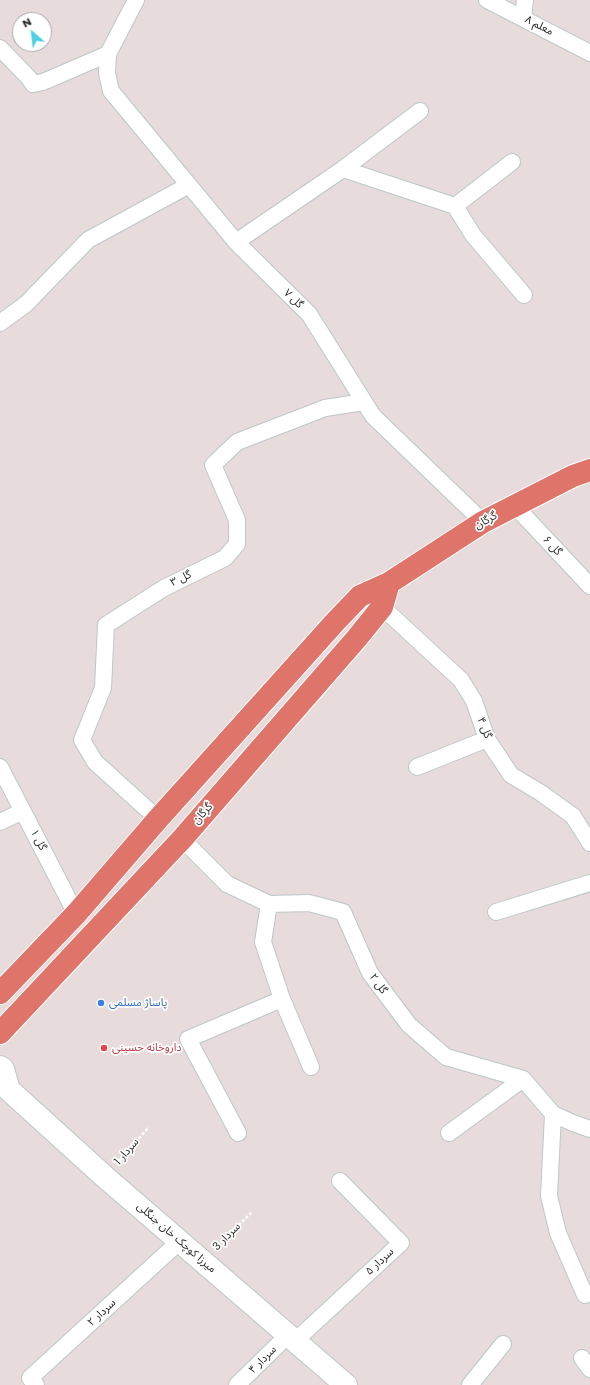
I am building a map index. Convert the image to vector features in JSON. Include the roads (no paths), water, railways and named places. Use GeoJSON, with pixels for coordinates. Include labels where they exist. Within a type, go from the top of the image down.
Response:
{"type":"FeatureCollection","features":[{"type":"Feature","properties":{"kind":"main road","name":"گرگان"},"geometry":{"type":"LineString","coordinates":[[0,993],[76,914],[158,819],[360,596],[388,583],[483,522],[573,476],[590,470]]}},
{"type":"Feature","properties":{"kind":"main road","name":"گرگان"},"geometry":{"type":"LineString","coordinates":[[0,1033],[182,838],[357,638],[382,607],[388,583]]}},
{"type":"Feature","properties":{"kind":"main road","name":"میرزا کوچک خان جنگلی"},"geometry":{"type":"LineString","coordinates":[[0,1067],[3,1070],[4,1090],[346,1385]]}},
{"type":"Feature","properties":{"kind":"street"},"geometry":{"type":"LineString","coordinates":[[0,48],[33,84],[43,82],[108,54],[136,0]]}},
{"type":"Feature","properties":{"kind":"street","name":"معلم ۸"},"geometry":{"type":"LineString","coordinates":[[487,0],[523,18],[587,46]]}},
{"type":"Feature","properties":{"kind":"street"},"geometry":{"type":"LineString","coordinates":[[523,18],[525,0]]}},
{"type":"Feature","properties":{"kind":"street","name":"گل ۷"},"geometry":{"type":"LineString","coordinates":[[108,54],[107,73],[111,90],[236,242],[308,314],[373,416],[483,522]]}},
{"type":"Feature","properties":{"kind":"street"},"geometry":{"type":"LineString","coordinates":[[236,242],[343,170],[420,111]]}},
{"type":"Feature","properties":{"kind":"street"},"geometry":{"type":"LineString","coordinates":[[455,206],[512,162]]}},
{"type":"Feature","properties":{"kind":"street"},"geometry":{"type":"LineString","coordinates":[[343,170],[455,206],[473,235],[524,295]]}},
{"type":"Feature","properties":{"kind":"street"},"geometry":{"type":"LineString","coordinates":[[0,324],[26,304],[88,240],[189,185]]}},
{"type":"Feature","properties":{"kind":"street","name":"گل ۳"},"geometry":{"type":"LineString","coordinates":[[158,819],[95,762],[82,740],[103,688],[106,625],[164,588],[225,558],[237,544],[237,520],[213,465],[237,442],[325,408],[364,402]]}},
{"type":"Feature","properties":{"kind":"street","name":"گل ۶"},"geometry":{"type":"LineString","coordinates":[[515,506],[590,586]]}},
{"type":"Feature","properties":{"kind":"street","name":"گل ۴"},"geometry":{"type":"LineString","coordinates":[[382,607],[461,680],[474,701],[487,739],[511,775],[541,793],[573,816],[590,843]]}},
{"type":"Feature","properties":{"kind":"street"},"geometry":{"type":"LineString","coordinates":[[417,767],[487,739]]}},
{"type":"Feature","properties":{"kind":"street","name":"گل ۱"},"geometry":{"type":"LineString","coordinates":[[0,767],[76,914]]}},
{"type":"Feature","properties":{"kind":"street"},"geometry":{"type":"LineString","coordinates":[[0,822],[23,811]]}},
{"type":"Feature","properties":{"kind":"street","name":"گل ۲"},"geometry":{"type":"LineString","coordinates":[[182,838],[227,884],[268,904],[309,903],[343,912],[370,972],[409,1025],[446,1057],[523,1079]]}},
{"type":"Feature","properties":{"kind":"street"},"geometry":{"type":"LineString","coordinates":[[496,912],[590,883]]}},
{"type":"Feature","properties":{"kind":"street"},"geometry":{"type":"LineString","coordinates":[[268,904],[263,942],[282,999],[311,1067]]}},
{"type":"Feature","properties":{"kind":"street"},"geometry":{"type":"LineString","coordinates":[[238,1132],[188,1039],[282,999]]}},
{"type":"Feature","properties":{"kind":"street"},"geometry":{"type":"LineString","coordinates":[[449,1133],[523,1079],[553,1114],[590,1130]]}},
{"type":"Feature","properties":{"kind":"street"},"geometry":{"type":"LineString","coordinates":[[553,1114],[549,1196],[558,1233],[585,1295]]}},
{"type":"Feature","properties":{"kind":"street","name":"سردار ۵"},"geometry":{"type":"LineString","coordinates":[[291,1338],[401,1242],[340,1180]]}},
{"type":"Feature","properties":{"kind":"street","name":"سردار ۲"},"geometry":{"type":"LineString","coordinates":[[36,1385],[30,1378],[180,1241]]}},
{"type":"Feature","properties":{"kind":"street","name":"سردار ۴"},"geometry":{"type":"LineString","coordinates":[[237,1385],[291,1338]]}},
{"type":"Feature","properties":{"kind":"street"},"geometry":{"type":"LineString","coordinates":[[470,1385],[503,1344]]}},
{"type":"Feature","properties":{"kind":"place","name":"پاساژ مسلمی"},"geometry":{"type":"Point","coordinates":[101,1003]}},
{"type":"Feature","properties":{"kind":"place","name":"داروخانه حسینی"},"geometry":{"type":"Point","coordinates":[104,1048]}}]}
